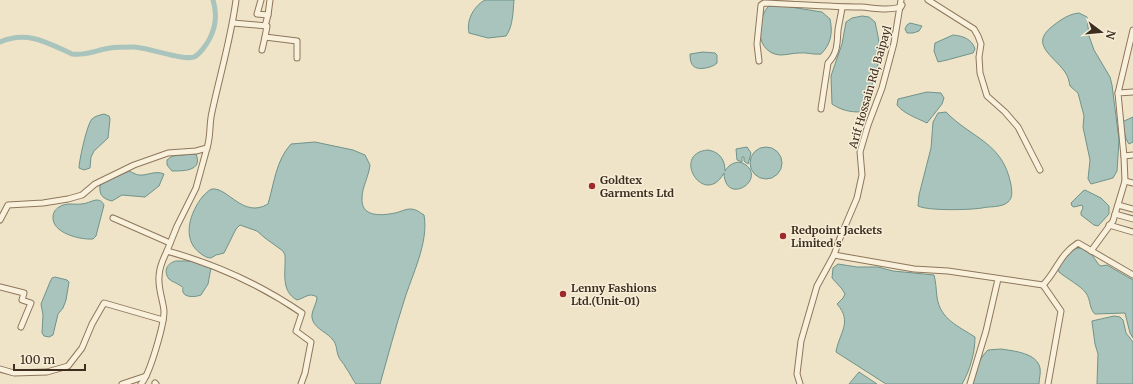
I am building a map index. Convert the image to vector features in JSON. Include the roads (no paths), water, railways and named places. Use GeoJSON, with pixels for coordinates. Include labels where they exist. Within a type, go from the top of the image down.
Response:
{"type":"FeatureCollection","features":[{"type":"Feature","properties":{"kind":"street"},"geometry":{"type":"LineString","coordinates":[[141,384],[146,376],[162,328],[164,311],[159,277],[162,260],[176,226],[196,188],[209,141],[210,122],[233,23],[236,0]]}},
{"type":"Feature","properties":{"kind":"street"},"geometry":{"type":"LineString","coordinates":[[261,0],[257,14],[268,15]]}},
{"type":"Feature","properties":{"kind":"street"},"geometry":{"type":"LineString","coordinates":[[262,50],[270,0]]}},
{"type":"Feature","properties":{"kind":"street","name":"Arif Hossain Rd, Baipayl"},"geometry":{"type":"LineString","coordinates":[[800,384],[797,374],[801,341],[817,286],[834,255],[857,198],[862,175],[860,152],[884,81],[903,0]]}},
{"type":"Feature","properties":{"kind":"street"},"geometry":{"type":"LineString","coordinates":[[928,0],[974,29],[981,44],[979,58],[980,73],[987,96],[1005,112],[1018,127],[1040,170]]}},
{"type":"Feature","properties":{"kind":"street"},"geometry":{"type":"LineString","coordinates":[[759,61],[757,44],[761,5],[764,3],[842,8],[862,7],[891,10],[901,7]]}},
{"type":"Feature","properties":{"kind":"street"},"geometry":{"type":"LineString","coordinates":[[821,109],[828,63],[834,58],[838,46],[838,30],[842,8]]}},
{"type":"Feature","properties":{"kind":"street"},"geometry":{"type":"LineString","coordinates":[[233,23],[265,26]]}},
{"type":"Feature","properties":{"kind":"street"},"geometry":{"type":"LineString","coordinates":[[1091,251],[1109,226],[1115,214],[1125,181],[1118,93],[1133,30]]}},
{"type":"Feature","properties":{"kind":"street"},"geometry":{"type":"LineString","coordinates":[[265,37],[297,41],[297,58]]}},
{"type":"Feature","properties":{"kind":"street"},"geometry":{"type":"LineString","coordinates":[[1118,93],[1133,92]]}},
{"type":"Feature","properties":{"kind":"street"},"geometry":{"type":"LineString","coordinates":[[0,220],[8,205],[43,203],[82,195],[95,184],[134,165],[168,153],[196,151],[207,148]]}},
{"type":"Feature","properties":{"kind":"street"},"geometry":{"type":"LineString","coordinates":[[1124,156],[1133,155]]}},
{"type":"Feature","properties":{"kind":"street"},"geometry":{"type":"LineString","coordinates":[[1125,181],[1133,183]]}},
{"type":"Feature","properties":{"kind":"street"},"geometry":{"type":"LineString","coordinates":[[1118,205],[1133,209]]}},
{"type":"Feature","properties":{"kind":"street"},"geometry":{"type":"LineString","coordinates":[[1115,214],[1133,219]]}},
{"type":"Feature","properties":{"kind":"street"},"geometry":{"type":"LineString","coordinates":[[113,218],[170,243]]}},
{"type":"Feature","properties":{"kind":"street"},"geometry":{"type":"LineString","coordinates":[[1109,226],[1133,232]]}},
{"type":"Feature","properties":{"kind":"street"},"geometry":{"type":"LineString","coordinates":[[1043,285],[1049,279],[1054,268],[1069,249],[1078,243],[1133,275]]}},
{"type":"Feature","properties":{"kind":"street"},"geometry":{"type":"LineString","coordinates":[[167,251],[195,258],[226,271],[280,298],[302,313],[296,331],[311,342],[301,384]]}},
{"type":"Feature","properties":{"kind":"street"},"geometry":{"type":"LineString","coordinates":[[834,255],[906,267],[948,271],[1043,285],[1061,311],[1048,384]]}},
{"type":"Feature","properties":{"kind":"street"},"geometry":{"type":"LineString","coordinates":[[970,384],[986,331],[998,279]]}},
{"type":"Feature","properties":{"kind":"street"},"geometry":{"type":"LineString","coordinates":[[0,287],[24,294],[22,300],[31,303],[21,327]]}},
{"type":"Feature","properties":{"kind":"street"},"geometry":{"type":"LineString","coordinates":[[0,369],[14,373],[47,372],[68,366],[82,348],[92,324],[104,303],[163,320]]}},
{"type":"Feature","properties":{"kind":"street"},"geometry":{"type":"LineString","coordinates":[[122,384],[146,376]]}},
{"type":"Feature","properties":{"kind":"water"},"geometry":{"type":"Polygon","coordinates":[[[485,0],[514,0],[511,24],[506,36],[488,38],[469,33],[468,28],[470,18],[477,6],[485,0]]]}},
{"type":"Feature","properties":{"kind":"water"},"geometry":{"type":"Polygon","coordinates":[[[769,6],[784,6],[822,12],[830,19],[831,29],[829,42],[821,54],[802,53],[780,55],[767,50],[762,43],[760,29],[764,13],[769,6]]]}},
{"type":"Feature","properties":{"kind":"water"},"geometry":{"type":"Polygon","coordinates":[[[1079,13],[1087,17],[1089,36],[1094,50],[1110,77],[1119,140],[1117,171],[1113,178],[1091,184],[1088,179],[1090,160],[1083,127],[1084,116],[1078,93],[1070,86],[1066,74],[1049,55],[1043,44],[1043,38],[1054,25],[1069,16],[1079,13]]]}},
{"type":"Feature","properties":{"kind":"water"},"geometry":{"type":"Polygon","coordinates":[[[862,16],[869,17],[875,22],[880,50],[873,82],[863,106],[860,112],[852,112],[832,104],[831,76],[842,44],[846,22],[852,18],[862,16]]]}},
{"type":"Feature","properties":{"kind":"water"},"geometry":{"type":"Polygon","coordinates":[[[910,23],[922,26],[919,31],[907,33],[905,29],[910,23]]]}},
{"type":"Feature","properties":{"kind":"water"},"geometry":{"type":"Polygon","coordinates":[[[953,35],[964,37],[969,40],[975,49],[973,53],[938,62],[934,51],[935,43],[953,35]]]}},
{"type":"Feature","properties":{"kind":"water"},"geometry":{"type":"Polygon","coordinates":[[[703,52],[715,53],[717,55],[717,63],[706,68],[696,68],[691,62],[690,54],[703,52]]]}},
{"type":"Feature","properties":{"kind":"water"},"geometry":{"type":"Polygon","coordinates":[[[927,92],[941,93],[944,98],[942,104],[927,123],[907,113],[897,105],[898,99],[927,92]]]}},
{"type":"Feature","properties":{"kind":"water"},"geometry":{"type":"Polygon","coordinates":[[[946,112],[985,142],[1001,159],[1007,171],[1012,190],[1011,198],[1005,204],[976,209],[959,210],[930,209],[918,206],[919,195],[931,148],[933,122],[938,113],[946,112]]]}},
{"type":"Feature","properties":{"kind":"water"},"geometry":{"type":"Polygon","coordinates":[[[104,114],[109,116],[110,119],[108,138],[94,151],[91,157],[90,168],[84,170],[79,168],[80,158],[90,122],[95,117],[104,114]]]}},
{"type":"Feature","properties":{"kind":"water"},"geometry":{"type":"Polygon","coordinates":[[[1133,117],[1133,142],[1129,144],[1126,139],[1122,122],[1133,117]]]}},
{"type":"Feature","properties":{"kind":"water"},"geometry":{"type":"Polygon","coordinates":[[[315,142],[353,150],[365,155],[370,165],[362,198],[365,209],[368,212],[383,215],[410,209],[416,210],[424,215],[425,225],[422,247],[407,291],[380,384],[356,384],[339,358],[334,342],[313,321],[312,315],[317,297],[309,295],[297,300],[288,291],[285,280],[285,255],[283,251],[257,231],[240,225],[236,229],[224,253],[208,258],[194,247],[189,233],[191,217],[194,210],[198,202],[208,191],[212,189],[218,190],[251,208],[259,208],[268,204],[276,172],[286,150],[291,144],[315,142]]]}},
{"type":"Feature","properties":{"kind":"water"},"geometry":{"type":"Polygon","coordinates":[[[747,147],[751,153],[748,164],[744,161],[744,157],[742,157],[742,162],[737,160],[736,149],[747,147]]]}},
{"type":"Feature","properties":{"kind":"water"},"geometry":{"type":"Polygon","coordinates":[[[763,147],[769,147],[779,154],[782,163],[781,169],[775,176],[769,179],[763,179],[753,172],[750,166],[750,160],[757,150],[763,147]]]}},
{"type":"Feature","properties":{"kind":"water"},"geometry":{"type":"Polygon","coordinates":[[[708,150],[721,157],[724,163],[725,171],[729,166],[737,162],[746,165],[751,171],[751,178],[748,183],[737,189],[731,188],[726,183],[724,173],[716,182],[708,185],[700,182],[694,176],[691,168],[692,160],[697,153],[708,150]]]}},
{"type":"Feature","properties":{"kind":"water"},"geometry":{"type":"Polygon","coordinates":[[[196,154],[197,164],[191,169],[172,171],[167,165],[167,160],[172,156],[196,154]]]}},
{"type":"Feature","properties":{"kind":"water"},"geometry":{"type":"Polygon","coordinates":[[[129,171],[137,175],[154,173],[164,174],[159,186],[145,197],[122,195],[112,201],[102,196],[100,186],[103,183],[129,171]]]}},
{"type":"Feature","properties":{"kind":"water"},"geometry":{"type":"Polygon","coordinates":[[[1085,190],[1101,198],[1109,206],[1109,214],[1098,226],[1094,225],[1081,215],[1083,208],[1082,205],[1072,206],[1071,203],[1085,190]]]}},
{"type":"Feature","properties":{"kind":"water"},"geometry":{"type":"Polygon","coordinates":[[[96,200],[101,201],[104,205],[96,236],[93,239],[74,237],[62,231],[54,223],[54,214],[62,205],[85,204],[96,200]]]}},
{"type":"Feature","properties":{"kind":"water"},"geometry":{"type":"Polygon","coordinates":[[[1081,248],[1092,255],[1099,265],[1107,265],[1133,280],[1133,338],[1130,333],[1125,313],[1095,314],[1086,293],[1059,272],[1058,267],[1072,250],[1081,248]]]}},
{"type":"Feature","properties":{"kind":"water"},"geometry":{"type":"Polygon","coordinates":[[[176,261],[192,261],[211,268],[208,284],[201,295],[194,297],[184,294],[182,287],[169,279],[166,270],[168,265],[176,261]]]}},
{"type":"Feature","properties":{"kind":"water"},"geometry":{"type":"Polygon","coordinates":[[[838,264],[857,267],[878,267],[893,271],[934,275],[937,297],[942,311],[956,325],[975,337],[972,361],[962,384],[886,384],[836,352],[845,322],[842,310],[837,304],[845,294],[832,278],[833,268],[838,264]]]}},
{"type":"Feature","properties":{"kind":"water"},"geometry":{"type":"Polygon","coordinates":[[[55,277],[67,280],[69,282],[66,300],[63,308],[58,314],[53,335],[49,337],[44,336],[42,333],[43,315],[41,304],[52,278],[55,277]]]}},
{"type":"Feature","properties":{"kind":"water"},"geometry":{"type":"Polygon","coordinates":[[[1114,316],[1120,317],[1123,320],[1126,333],[1133,342],[1133,384],[1097,384],[1098,354],[1092,321],[1114,316]]]}},
{"type":"Feature","properties":{"kind":"water"},"geometry":{"type":"Polygon","coordinates":[[[1001,349],[1024,354],[1034,359],[1040,368],[1039,384],[972,384],[982,357],[988,350],[1001,349]]]}},
{"type":"Feature","properties":{"kind":"water"},"geometry":{"type":"Polygon","coordinates":[[[859,372],[877,384],[849,384],[859,372]]]}},
{"type":"Feature","properties":{"kind":"waterway"},"geometry":{"type":"LineString","coordinates":[[0,42],[19,37],[37,39],[72,54],[87,54],[105,49],[132,47],[189,58],[199,54],[210,38],[214,29],[215,15],[213,0]]}},
{"type":"Feature","properties":{"kind":"place","name":"Goldtex Garments Ltd"},"geometry":{"type":"Point","coordinates":[592,186]}},
{"type":"Feature","properties":{"kind":"place","name":"Redpoint Jackets Limited s"},"geometry":{"type":"Point","coordinates":[783,236]}},
{"type":"Feature","properties":{"kind":"place","name":"Lenny Fashions Ltd.(Unit-01)"},"geometry":{"type":"Point","coordinates":[563,294]}}]}
